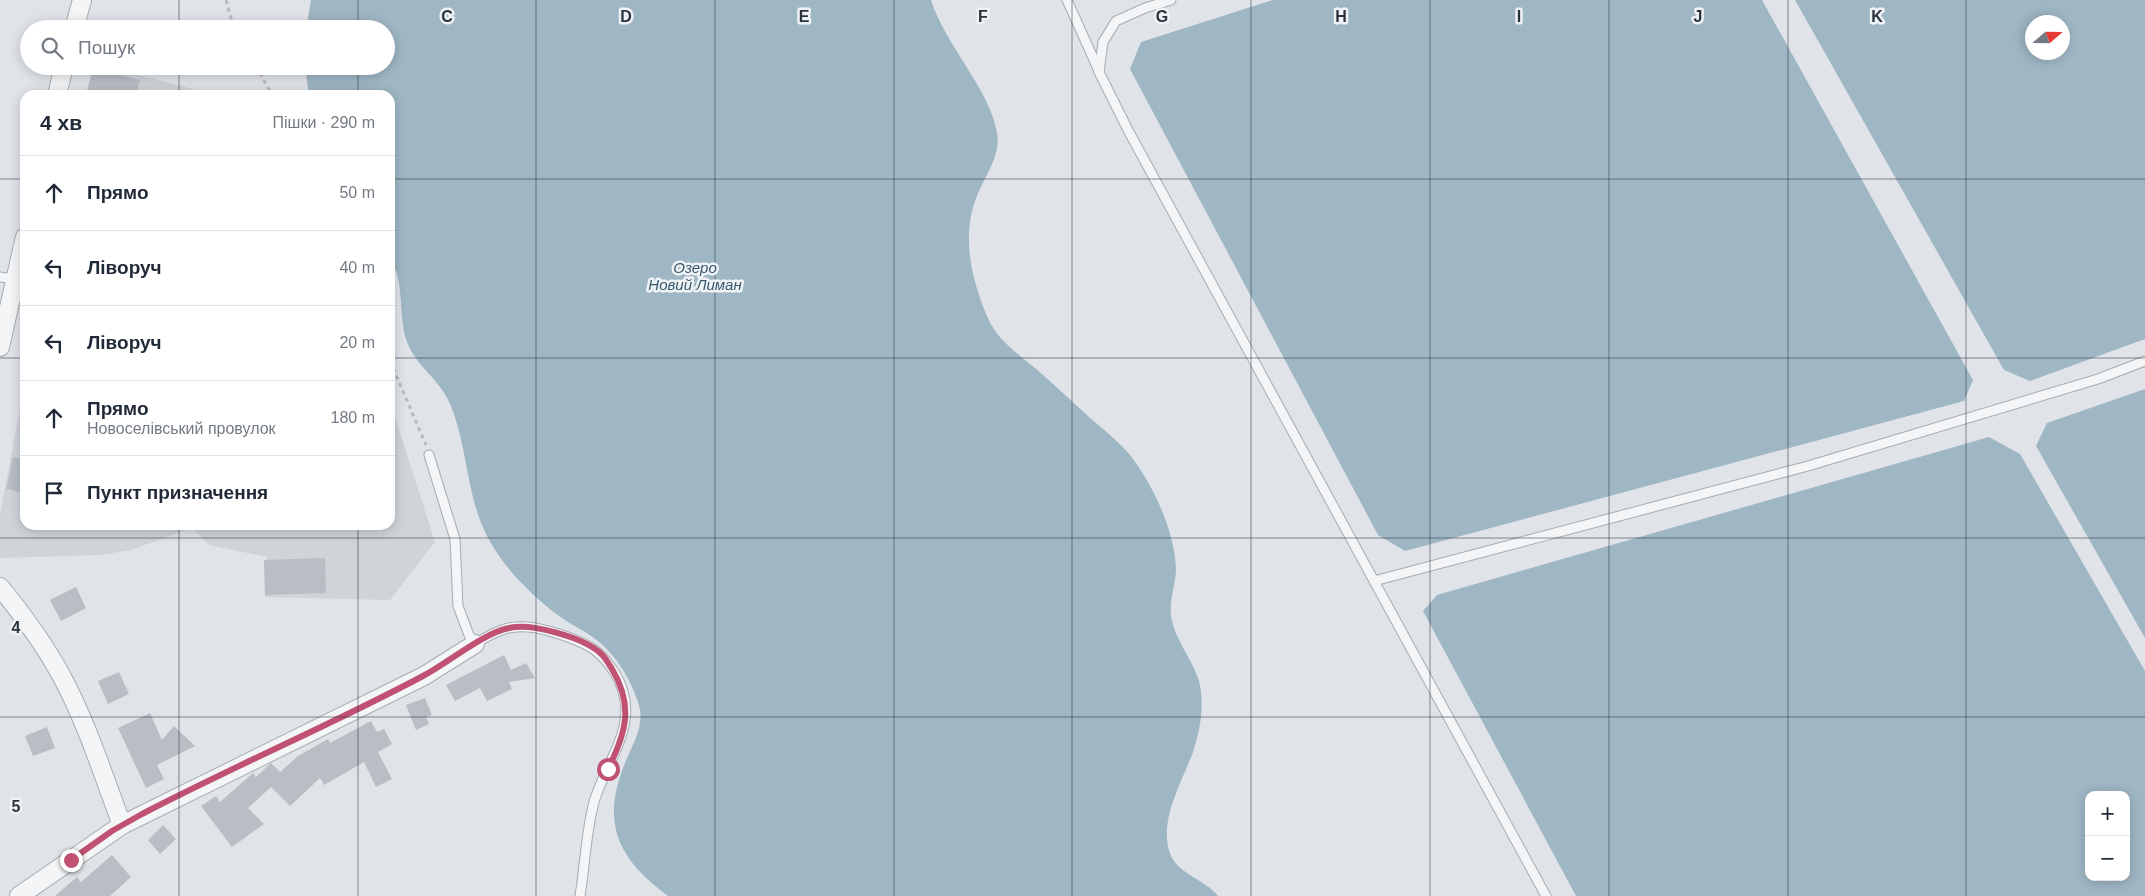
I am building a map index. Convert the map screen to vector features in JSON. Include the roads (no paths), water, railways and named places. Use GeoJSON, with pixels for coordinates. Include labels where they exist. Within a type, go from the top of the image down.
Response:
{"type":"FeatureCollection","features":[{"type":"Feature","properties":{"kind":"street"},"geometry":{"type":"LineString","coordinates":[[76,20],[82,0]]}},
{"type":"Feature","properties":{"kind":"street"},"geometry":{"type":"LineString","coordinates":[[58,90],[62,75]]}},
{"type":"Feature","properties":{"kind":"street"},"geometry":{"type":"LineString","coordinates":[[0,348],[8,278],[20,249]]}},
{"type":"Feature","properties":{"kind":"street"},"geometry":{"type":"LineString","coordinates":[[0,587],[32,628],[62,677],[81,716],[122,825]]}},
{"type":"Feature","properties":{"kind":"street"},"geometry":{"type":"LineString","coordinates":[[19,896],[122,825],[424,676],[475,644]]}},
{"type":"Feature","properties":{"kind":"lane"},"geometry":{"type":"LineString","coordinates":[[1067,0],[1099,72],[1129,132],[1546,896]]}},
{"type":"Feature","properties":{"kind":"lane"},"geometry":{"type":"LineString","coordinates":[[1099,72],[1103,42],[1116,21],[1145,8],[1171,0]]}},
{"type":"Feature","properties":{"kind":"lane"},"geometry":{"type":"LineString","coordinates":[[1374,581],[1808,466],[2088,382],[2145,361]]}},
{"type":"Feature","properties":{"kind":"lane"},"geometry":{"type":"LineString","coordinates":[[429,455],[455,539],[458,606],[469,635],[475,644],[502,630],[510,628],[543,630],[567,637],[595,649],[606,659],[620,681],[626,701],[624,727],[615,755],[594,801],[580,896]]}},
{"type":"Feature","properties":{"kind":"water","name":"Озеро Новий Лиман"},"geometry":{"type":"Polygon","coordinates":[[[311,0],[931,0],[946,34],[986,100],[993,116],[997,133],[998,141],[995,158],[972,211],[969,241],[976,287],[987,316],[996,332],[1008,345],[1130,455],[1147,480],[1167,524],[1175,555],[1176,569],[1171,615],[1179,640],[1199,681],[1202,699],[1200,726],[1196,744],[1173,803],[1167,830],[1167,843],[1175,863],[1213,890],[1218,896],[668,896],[650,881],[635,866],[624,851],[617,835],[614,817],[619,778],[637,736],[641,716],[631,684],[621,667],[602,644],[559,616],[538,599],[510,570],[494,549],[475,506],[456,420],[450,404],[446,395],[415,357],[406,339],[402,318],[400,287],[395,267],[395,90],[308,90],[306,75],[395,75],[395,20],[308,20],[311,0]]]}},
{"type":"Feature","properties":{"kind":"water"},"geometry":{"type":"Polygon","coordinates":[[[1273,0],[1762,0],[1973,380],[1964,401],[1405,551],[1378,535],[1130,69],[1141,42],[1273,0]]]}},
{"type":"Feature","properties":{"kind":"water"},"geometry":{"type":"Polygon","coordinates":[[[1795,0],[2145,0],[2145,339],[2030,381],[2004,370],[1795,0]]]}},
{"type":"Feature","properties":{"kind":"water"},"geometry":{"type":"Polygon","coordinates":[[[2145,389],[2145,638],[2036,446],[2047,423],[2145,389]]]}},
{"type":"Feature","properties":{"kind":"water"},"geometry":{"type":"Polygon","coordinates":[[[1989,437],[2020,454],[2145,671],[2145,896],[1576,896],[1423,611],[1437,595],[1989,437]]]}}]}
